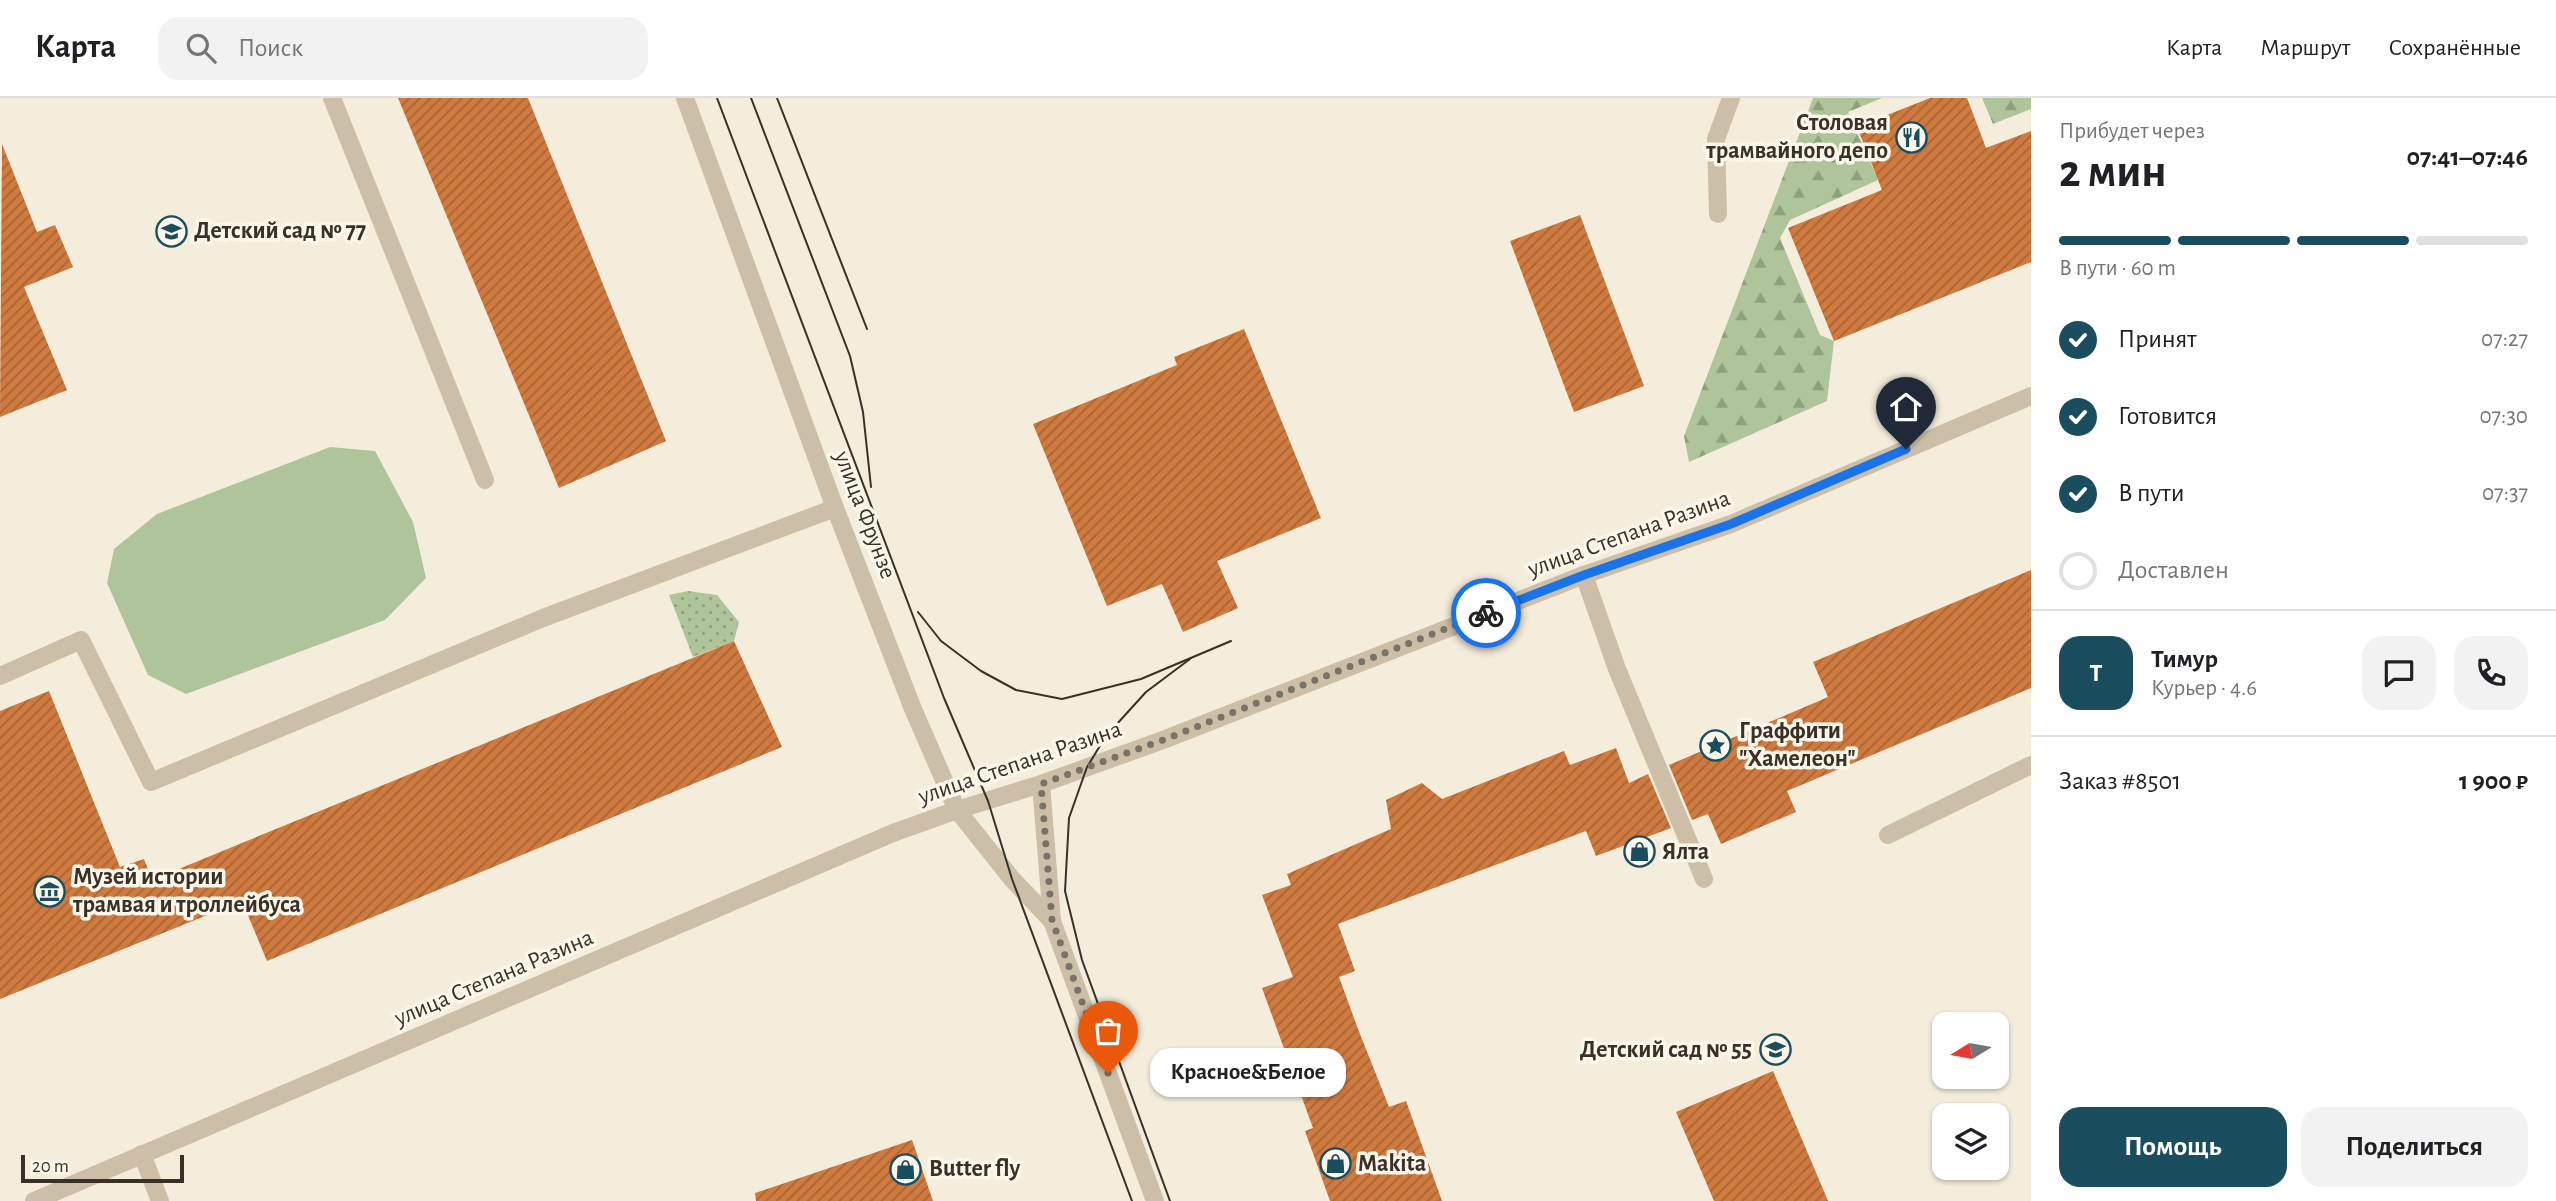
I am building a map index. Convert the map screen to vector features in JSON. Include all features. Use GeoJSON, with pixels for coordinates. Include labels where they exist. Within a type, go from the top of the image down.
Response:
{"type":"FeatureCollection","features":[{"type":"Feature","properties":{"kind":"street"},"geometry":{"type":"LineString","coordinates":[[331,98],[485,480]]}},
{"type":"Feature","properties":{"kind":"street","name":"улица Фрунзе"},"geometry":{"type":"LineString","coordinates":[[685,98],[835,508],[913,709],[957,810],[1012,879],[1052,920]]}},
{"type":"Feature","properties":{"kind":"street"},"geometry":{"type":"LineString","coordinates":[[1718,215],[1716,139],[1731,98]]}},
{"type":"Feature","properties":{"kind":"street","name":"улица Степана Разина"},"geometry":{"type":"LineString","coordinates":[[34,1201],[893,833],[1163,740],[1584,575],[1731,524],[2031,396]]}},
{"type":"Feature","properties":{"kind":"street"},"geometry":{"type":"LineString","coordinates":[[0,676],[81,640],[151,782],[543,618],[835,508]]}},
{"type":"Feature","properties":{"kind":"street"},"geometry":{"type":"LineString","coordinates":[[1584,575],[1617,669],[1704,879]]}},
{"type":"Feature","properties":{"kind":"street"},"geometry":{"type":"LineString","coordinates":[[1888,835],[2031,765]]}},
{"type":"Feature","properties":{"kind":"street","name":"улица Фрунзе"},"geometry":{"type":"LineString","coordinates":[[1041,784],[1052,920],[1155,1201]]}},
{"type":"Feature","properties":{"kind":"street"},"geometry":{"type":"LineString","coordinates":[[142,1154],[160,1201]]}},
{"type":"Feature","properties":{"kind":"green space"},"geometry":{"type":"Polygon","coordinates":[[[1813,98],[1882,98],[1848,112],[1878,180],[1790,220],[1780,238],[1820,335],[1834,341],[1827,401],[1689,462],[1684,436],[1813,98]]]}},
{"type":"Feature","properties":{"kind":"green space"},"geometry":{"type":"Polygon","coordinates":[[[1982,98],[2031,98],[2031,109],[1993,124],[1982,98]]]}},
{"type":"Feature","properties":{"kind":"green space"},"geometry":{"type":"Polygon","coordinates":[[[330,447],[375,451],[413,522],[426,578],[385,620],[186,694],[148,675],[107,583],[114,549],[157,514],[330,447]]]}},
{"type":"Feature","properties":{"kind":"green space"},"geometry":{"type":"Polygon","coordinates":[[[688,591],[717,595],[739,622],[734,641],[693,657],[669,595],[688,591]]]}},
{"type":"Feature","properties":{"kind":"building"},"geometry":{"type":"Polygon","coordinates":[[[398,98],[528,98],[666,441],[559,488],[398,98]]]}},
{"type":"Feature","properties":{"kind":"building"},"geometry":{"type":"Polygon","coordinates":[[[1930,98],[1967,98],[1986,148],[2031,131],[2031,262],[1834,341],[1788,228],[1882,190],[1857,127],[1930,98]]]}},
{"type":"Feature","properties":{"kind":"building"},"geometry":{"type":"Polygon","coordinates":[[[2,144],[37,232],[55,225],[73,267],[24,287],[67,390],[0,417],[2,144]]]}},
{"type":"Feature","properties":{"kind":"building"},"geometry":{"type":"Polygon","coordinates":[[[1580,215],[1644,386],[1574,412],[1510,241],[1580,215]]]}},
{"type":"Feature","properties":{"kind":"building"},"geometry":{"type":"Polygon","coordinates":[[[1244,329],[1321,518],[1217,561],[1238,608],[1183,632],[1162,584],[1107,606],[1033,424],[1177,365],[1174,357],[1244,329]]]}},
{"type":"Feature","properties":{"kind":"building"},"geometry":{"type":"Polygon","coordinates":[[[2031,570],[2031,688],[1787,791],[1796,812],[1721,844],[1708,814],[1692,820],[1669,765],[1828,697],[1813,662],[2031,570]]]}},
{"type":"Feature","properties":{"kind":"building"},"geometry":{"type":"Polygon","coordinates":[[[734,641],[782,747],[267,961],[242,901],[0,999],[0,711],[49,691],[120,867],[144,859],[152,880],[734,641]]]}},
{"type":"Feature","properties":{"kind":"building"},"geometry":{"type":"Polygon","coordinates":[[[1616,748],[1629,783],[1648,774],[1671,828],[1596,856],[1586,831],[1338,924],[1355,971],[1339,977],[1358,1029],[1389,1107],[1406,1101],[1442,1201],[1330,1201],[1305,1131],[1313,1128],[1262,988],[1293,977],[1262,895],[1291,885],[1287,874],[1391,829],[1386,800],[1422,783],[1442,799],[1564,751],[1570,765],[1616,748]]]}},
{"type":"Feature","properties":{"kind":"building"},"geometry":{"type":"Polygon","coordinates":[[[1773,1071],[1828,1201],[1714,1201],[1676,1112],[1773,1071]]]}},
{"type":"Feature","properties":{"kind":"building"},"geometry":{"type":"Polygon","coordinates":[[[912,1140],[933,1201],[756,1201],[755,1193],[912,1140]]]}},
{"type":"Feature","properties":{"kind":"tram line"},"geometry":{"type":"LineString","coordinates":[[717,98],[944,698],[988,801],[1012,879],[1132,1201]]}},
{"type":"Feature","properties":{"kind":"tram line"},"geometry":{"type":"LineString","coordinates":[[751,98],[850,356],[863,412],[871,487]]}},
{"type":"Feature","properties":{"kind":"tram line"},"geometry":{"type":"LineString","coordinates":[[777,98],[867,329]]}},
{"type":"Feature","properties":{"kind":"tram line"},"geometry":{"type":"LineString","coordinates":[[918,612],[941,641],[981,671],[1016,690],[1062,699],[1141,679],[1231,641]]}},
{"type":"Feature","properties":{"kind":"tram line"},"geometry":{"type":"LineString","coordinates":[[1170,1201],[1082,960],[1065,891],[1069,818],[1087,767],[1106,736],[1146,692],[1190,659]]}},
{"type":"Feature","properties":{"kind":"way so far"},"geometry":{"type":"LineString","coordinates":[[1108,1073],[1052,920],[1041,784],[1163,740],[1486,613]]}},
{"type":"Feature","properties":{"kind":"place","name":"Столовая трамвайного депо"},"geometry":{"type":"Point","coordinates":[1911,137]}},
{"type":"Feature","properties":{"kind":"place","name":"Детский сад № 77"},"geometry":{"type":"Point","coordinates":[171,231]}},
{"type":"Feature","properties":{"kind":"place","name":"Граффити \"Хамелеон\""},"geometry":{"type":"Point","coordinates":[1716,745]}},
{"type":"Feature","properties":{"kind":"place","name":"Ялта"},"geometry":{"type":"Point","coordinates":[1639,852]}},
{"type":"Feature","properties":{"kind":"place","name":"Музей истории трамвая и троллейбуса"},"geometry":{"type":"Point","coordinates":[50,891]}},
{"type":"Feature","properties":{"kind":"place","name":"Детский сад № 55"},"geometry":{"type":"Point","coordinates":[1775,1050]}},
{"type":"Feature","properties":{"kind":"place","name":"Красное&Белое"},"geometry":{"type":"Point","coordinates":[1108,1073]}},
{"type":"Feature","properties":{"kind":"place","name":"Makita"},"geometry":{"type":"Point","coordinates":[1335,1164]}},
{"type":"Feature","properties":{"kind":"place","name":"Butter fly"},"geometry":{"type":"Point","coordinates":[906,1169]}},
{"type":"Feature","properties":{"kind":"route"},"geometry":{"type":"LineString","coordinates":[[1486,613],[1584,575],[1731,524],[1906,449]]}}]}
